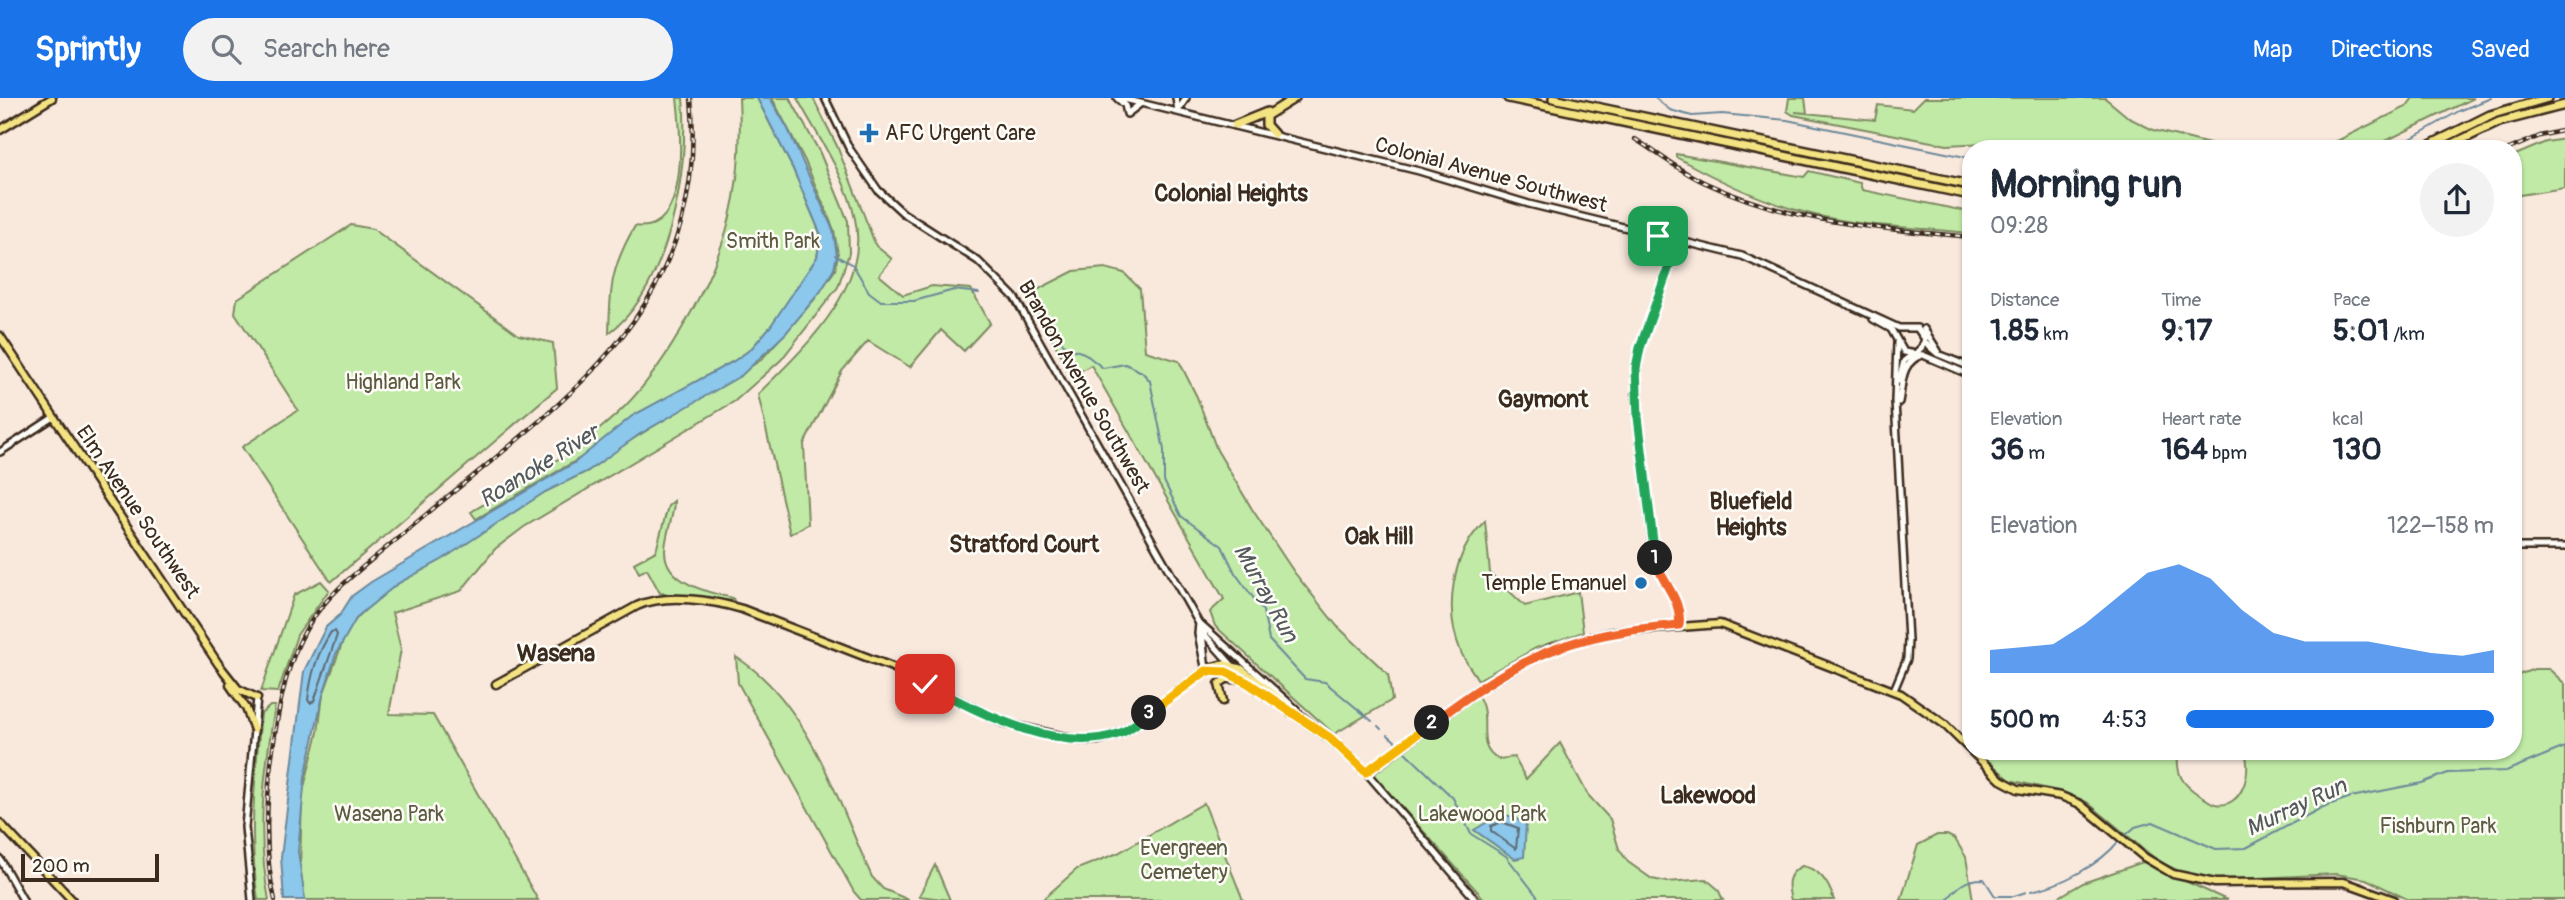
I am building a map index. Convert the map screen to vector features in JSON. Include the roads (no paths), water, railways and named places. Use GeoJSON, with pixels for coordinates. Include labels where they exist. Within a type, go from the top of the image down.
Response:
{"type":"FeatureCollection","features":[{"type":"Feature","properties":{"kind":"highway"},"geometry":{"type":"LineString","coordinates":[[1235,125],[1295,98]]}},
{"type":"Feature","properties":{"kind":"highway"},"geometry":{"type":"LineString","coordinates":[[1508,98],[1962,193]]}},
{"type":"Feature","properties":{"kind":"highway"},"geometry":{"type":"LineString","coordinates":[[1553,98],[1962,183]]}},
{"type":"Feature","properties":{"kind":"highway"},"geometry":{"type":"LineString","coordinates":[[2440,140],[2490,115],[2549,98]]}},
{"type":"Feature","properties":{"kind":"highway"},"geometry":{"type":"LineString","coordinates":[[2461,140],[2498,122],[2565,105]]}},
{"type":"Feature","properties":{"kind":"highway"},"geometry":{"type":"LineString","coordinates":[[1275,134],[1266,125],[1265,118],[1277,107]]}},
{"type":"Feature","properties":{"kind":"main road"},"geometry":{"type":"LineString","coordinates":[[0,130],[52,98]]}},
{"type":"Feature","properties":{"kind":"main road"},"geometry":{"type":"LineString","coordinates":[[1119,98],[1127,114],[1141,103]]}},
{"type":"Feature","properties":{"kind":"main road","name":"Colonial Avenue Southwest"},"geometry":{"type":"LineString","coordinates":[[1119,98],[1275,134],[1750,259],[1857,311],[1890,332],[1897,343]]}},
{"type":"Feature","properties":{"kind":"main road"},"geometry":{"type":"LineString","coordinates":[[1176,98],[1178,111]]}},
{"type":"Feature","properties":{"kind":"main road"},"geometry":{"type":"LineString","coordinates":[[1178,111],[1186,98]]}},
{"type":"Feature","properties":{"kind":"main road","name":"Brandon Avenue Southwest"},"geometry":{"type":"LineString","coordinates":[[824,100],[859,166],[891,202],[978,261],[1015,298],[1212,644],[1248,683],[1342,747],[1476,900]]}},
{"type":"Feature","properties":{"kind":"main road"},"geometry":{"type":"LineString","coordinates":[[1678,241],[1640,348],[1636,384],[1653,552],[1659,573],[1679,606],[1679,625]]}},
{"type":"Feature","properties":{"kind":"main road","name":"Colonial Avenue Southwest"},"geometry":{"type":"LineString","coordinates":[[1845,305],[1903,328]]}},
{"type":"Feature","properties":{"kind":"main road"},"geometry":{"type":"LineString","coordinates":[[1894,690],[1907,659],[1908,640],[1897,411],[1897,343],[1903,328],[1919,330],[1932,351],[1962,364]]}},
{"type":"Feature","properties":{"kind":"main road"},"geometry":{"type":"LineString","coordinates":[[1924,329],[1932,345],[1946,357]]}},
{"type":"Feature","properties":{"kind":"main road","name":"Elm Avenue Southwest"},"geometry":{"type":"LineString","coordinates":[[0,336],[219,666],[238,689],[257,698]]}},
{"type":"Feature","properties":{"kind":"main road"},"geometry":{"type":"LineString","coordinates":[[1899,402],[1901,367],[1924,342]]}},
{"type":"Feature","properties":{"kind":"main road"},"geometry":{"type":"LineString","coordinates":[[1897,343],[1904,352],[1923,355],[1962,372]]}},
{"type":"Feature","properties":{"kind":"main road"},"geometry":{"type":"LineString","coordinates":[[1897,411],[1904,370],[1912,359],[1923,355]]}},
{"type":"Feature","properties":{"kind":"main road"},"geometry":{"type":"LineString","coordinates":[[0,452],[54,417]]}},
{"type":"Feature","properties":{"kind":"main road"},"geometry":{"type":"LineString","coordinates":[[2522,547],[2565,547]]}},
{"type":"Feature","properties":{"kind":"main road"},"geometry":{"type":"LineString","coordinates":[[496,684],[637,606],[662,599],[724,604],[741,609],[892,667],[1004,723],[1079,740],[1098,740],[1124,732],[1213,666],[1229,664]]}},
{"type":"Feature","properties":{"kind":"main road"},"geometry":{"type":"LineString","coordinates":[[1199,623],[1206,671]]}},
{"type":"Feature","properties":{"kind":"main road","name":"Brandon Avenue Southwest"},"geometry":{"type":"LineString","coordinates":[[1199,623],[1318,730]]}},
{"type":"Feature","properties":{"kind":"main road"},"geometry":{"type":"LineString","coordinates":[[1366,772],[1480,688],[1537,655],[1595,635],[1679,625],[1731,626],[1894,690],[1934,715],[1962,742]]}},
{"type":"Feature","properties":{"kind":"main road","name":"Brandon Avenue Southwest"},"geometry":{"type":"LineString","coordinates":[[1229,664],[1247,672],[1307,718]]}},
{"type":"Feature","properties":{"kind":"main road"},"geometry":{"type":"LineString","coordinates":[[219,666],[246,708],[254,730]]}},
{"type":"Feature","properties":{"kind":"main road"},"geometry":{"type":"LineString","coordinates":[[1206,671],[1226,672],[1248,683]]}},
{"type":"Feature","properties":{"kind":"main road"},"geometry":{"type":"LineString","coordinates":[[1223,701],[1219,684],[1226,679],[1241,678]]}},
{"type":"Feature","properties":{"kind":"main road"},"geometry":{"type":"LineString","coordinates":[[253,900],[245,839],[257,698]]}},
{"type":"Feature","properties":{"kind":"main road"},"geometry":{"type":"LineString","coordinates":[[1980,760],[2001,780],[2018,789],[2061,796],[2080,804],[2162,869],[2195,881],[2330,880],[2358,885],[2395,900]]}},
{"type":"Feature","properties":{"kind":"main road"},"geometry":{"type":"LineString","coordinates":[[0,823],[72,900]]}},
{"type":"Feature","properties":{"kind":"main road"},"geometry":{"type":"LineString","coordinates":[[0,859],[23,900]]}},
{"type":"Feature","properties":{"kind":"water"},"geometry":{"type":"Polygon","coordinates":[[[757,98],[770,98],[788,129],[833,230],[837,255],[834,269],[821,291],[786,333],[742,375],[640,434],[588,471],[545,492],[440,561],[397,584],[357,617],[336,654],[323,695],[305,777],[298,851],[305,900],[284,900],[281,857],[304,671],[326,627],[340,615],[352,596],[371,582],[574,463],[632,416],[734,361],[751,349],[770,327],[817,257],[821,235],[793,169],[757,98]]]}},
{"type":"Feature","properties":{"kind":"water"},"geometry":{"type":"Polygon","coordinates":[[[1501,814],[1526,825],[1524,857],[1515,859],[1474,830],[1501,814]]]}},
{"type":"Feature","properties":{"kind":"waterway"},"geometry":{"type":"LineString","coordinates":[[1655,98],[1670,110],[1692,116],[1722,114],[1787,120],[1962,156]]}},
{"type":"Feature","properties":{"kind":"waterway"},"geometry":{"type":"LineString","coordinates":[[2409,140],[2459,111],[2491,98]]}},
{"type":"Feature","properties":{"kind":"waterway","name":"Murray Run"},"geometry":{"type":"LineString","coordinates":[[835,255],[853,265],[869,292],[881,301],[914,301],[954,290],[979,293]]}},
{"type":"Feature","properties":{"kind":"waterway","name":"Murray Run"},"geometry":{"type":"LineString","coordinates":[[1045,320],[1066,347],[1084,353],[1103,368],[1125,364],[1142,372],[1150,381],[1164,450],[1164,481],[1181,516],[1222,546],[1235,573],[1263,611],[1269,640],[1305,679],[1325,682],[1372,721]]}},
{"type":"Feature","properties":{"kind":"waterway","name":"Murray Run"},"geometry":{"type":"LineString","coordinates":[[1378,726],[1381,729]]}},
{"type":"Feature","properties":{"kind":"waterway","name":"Murray Run"},"geometry":{"type":"LineString","coordinates":[[1388,735],[1396,742]]}},
{"type":"Feature","properties":{"kind":"waterway","name":"Murray Run"},"geometry":{"type":"LineString","coordinates":[[2126,835],[2135,827],[2153,822],[2216,849],[2246,848],[2323,807],[2351,797],[2422,783],[2448,773],[2506,771],[2565,747]]}},
{"type":"Feature","properties":{"kind":"waterway","name":"Murray Run"},"geometry":{"type":"LineString","coordinates":[[1403,750],[1453,798],[1471,834],[1506,856],[1540,900]]}},
{"type":"Feature","properties":{"kind":"waterway","name":"Murray Run"},"geometry":{"type":"LineString","coordinates":[[2031,891],[2079,873],[2119,841]]}},
{"type":"Feature","properties":{"kind":"waterway","name":"Murray Run"},"geometry":{"type":"LineString","coordinates":[[1947,900],[1962,884],[1977,879],[1984,879],[1995,896],[2014,896],[2026,892]]}},
{"type":"Feature","properties":{"kind":"railway"},"geometry":{"type":"LineString","coordinates":[[275,900],[268,849],[269,780],[283,692],[300,641],[327,600],[351,577],[564,399],[609,352],[647,300],[675,242],[690,175],[691,98]]}},
{"type":"Feature","properties":{"kind":"railway"},"geometry":{"type":"LineString","coordinates":[[2522,144],[2565,130]]}},
{"type":"Feature","properties":{"kind":"railway"},"geometry":{"type":"LineString","coordinates":[[1635,139],[1698,180],[1772,208],[1837,222],[1962,236]]}},
{"type":"Feature","properties":{"kind":"place","name":"AFC Urgent Care"},"geometry":{"type":"Point","coordinates":[869,133]}},
{"type":"Feature","properties":{"kind":"place","name":"Temple Emanuel"},"geometry":{"type":"Point","coordinates":[1641,583]}},
{"type":"Feature","properties":{"kind":"district","name":"Colonial Heights"},"geometry":{"type":"Point","coordinates":[1231,193]}},
{"type":"Feature","properties":{"kind":"district","name":"Gaymont"},"geometry":{"type":"Point","coordinates":[1543,399]}},
{"type":"Feature","properties":{"kind":"district","name":"Bluefield Heights"},"geometry":{"type":"Point","coordinates":[1751,514]}},
{"type":"Feature","properties":{"kind":"district","name":"Oak Hill"},"geometry":{"type":"Point","coordinates":[1379,536]}},
{"type":"Feature","properties":{"kind":"district","name":"Stratford Court"},"geometry":{"type":"Point","coordinates":[1024,544]}},
{"type":"Feature","properties":{"kind":"district","name":"Wasena"},"geometry":{"type":"Point","coordinates":[556,653]}},
{"type":"Feature","properties":{"kind":"district","name":"Lakewood"},"geometry":{"type":"Point","coordinates":[1708,795]}},
{"type":"Feature","properties":{"kind":"park label","name":"Smith Park"},"geometry":{"type":"Point","coordinates":[773,241]}},
{"type":"Feature","properties":{"kind":"park label","name":"Highland Park"},"geometry":{"type":"Point","coordinates":[403,382]}},
{"type":"Feature","properties":{"kind":"park label","name":"Wasena Park"},"geometry":{"type":"Point","coordinates":[389,814]}},
{"type":"Feature","properties":{"kind":"park label","name":"Lakewood Park"},"geometry":{"type":"Point","coordinates":[1482,814]}},
{"type":"Feature","properties":{"kind":"park label","name":"Fishburn Park"},"geometry":{"type":"Point","coordinates":[2438,826]}},
{"type":"Feature","properties":{"kind":"park label","name":"Evergreen Cemetery"},"geometry":{"type":"Point","coordinates":[1184,860]}},
{"type":"Feature","properties":{"kind":"water label","name":"Roanoke River"},"geometry":{"type":"Point","coordinates":[539,466]}}]}
